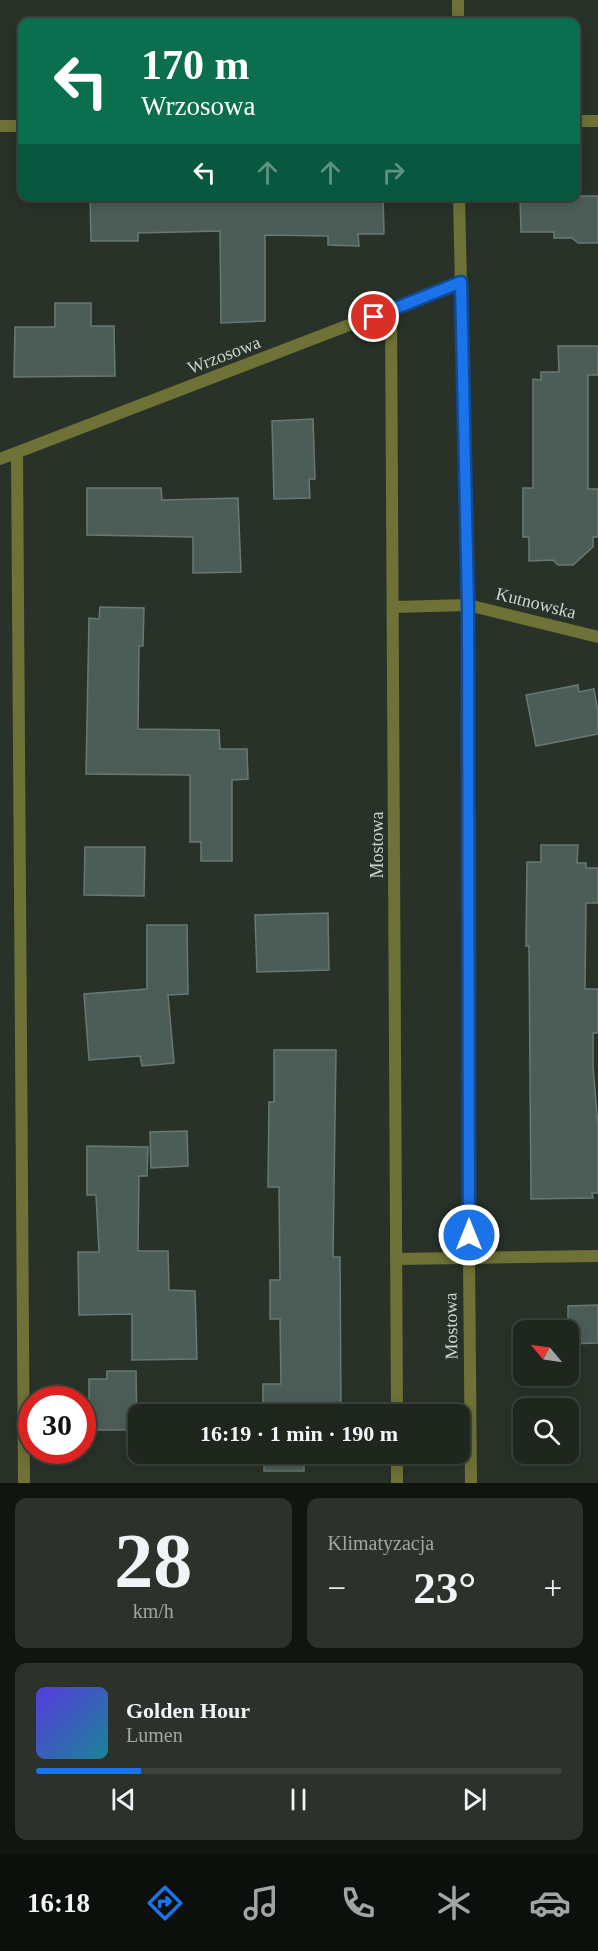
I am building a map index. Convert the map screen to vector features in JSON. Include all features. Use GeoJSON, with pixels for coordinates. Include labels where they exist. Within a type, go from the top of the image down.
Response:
{"type":"FeatureCollection","features":[{"type":"Feature","properties":{"kind":"street"},"geometry":{"type":"LineString","coordinates":[[458,0],[458,18]]}},
{"type":"Feature","properties":{"kind":"street"},"geometry":{"type":"LineString","coordinates":[[580,121],[598,121]]}},
{"type":"Feature","properties":{"kind":"street"},"geometry":{"type":"LineString","coordinates":[[0,126],[18,126]]}},
{"type":"Feature","properties":{"kind":"street","name":"Mostowa"},"geometry":{"type":"LineString","coordinates":[[459,201],[468,605],[468,1257],[471,1483]]}},
{"type":"Feature","properties":{"kind":"street","name":"Wrzosowa"},"geometry":{"type":"LineString","coordinates":[[0,459],[461,282]]}},
{"type":"Feature","properties":{"kind":"street","name":"Mostowa"},"geometry":{"type":"LineString","coordinates":[[391,310],[397,1404]]}},
{"type":"Feature","properties":{"kind":"street"},"geometry":{"type":"LineString","coordinates":[[16,453],[24,1483]]}},
{"type":"Feature","properties":{"kind":"street","name":"Kutnowska"},"geometry":{"type":"LineString","coordinates":[[394,607],[468,605],[598,637]]}},
{"type":"Feature","properties":{"kind":"street"},"geometry":{"type":"LineString","coordinates":[[397,1259],[598,1256]]}},
{"type":"Feature","properties":{"kind":"street"},"geometry":{"type":"LineString","coordinates":[[397,1464],[397,1483]]}},
{"type":"Feature","properties":{"kind":"building"},"geometry":{"type":"Polygon","coordinates":[[[580,196],[598,196],[598,243],[578,243],[572,238],[554,238],[554,232],[521,232],[520,201],[580,201],[580,196]]]}},
{"type":"Feature","properties":{"kind":"building"},"geometry":{"type":"Polygon","coordinates":[[[90,201],[383,201],[384,234],[358,234],[359,246],[328,245],[328,236],[265,235],[265,321],[221,323],[220,231],[138,233],[138,241],[91,241],[90,201]]]}},
{"type":"Feature","properties":{"kind":"building"},"geometry":{"type":"Polygon","coordinates":[[[55,303],[91,303],[91,326],[114,326],[115,376],[14,377],[15,327],[55,327],[55,303]]]}},
{"type":"Feature","properties":{"kind":"building"},"geometry":{"type":"Polygon","coordinates":[[[558,346],[598,346],[598,375],[588,375],[588,489],[598,489],[598,537],[593,537],[593,547],[573,565],[558,565],[553,560],[529,561],[529,537],[523,537],[523,488],[533,488],[533,379],[541,380],[541,372],[559,372],[558,346]]]}},
{"type":"Feature","properties":{"kind":"building"},"geometry":{"type":"Polygon","coordinates":[[[313,419],[315,479],[309,479],[310,498],[274,499],[272,421],[313,419]]]}},
{"type":"Feature","properties":{"kind":"building"},"geometry":{"type":"Polygon","coordinates":[[[87,488],[161,488],[162,500],[238,498],[241,572],[193,573],[193,537],[87,535],[87,488]]]}},
{"type":"Feature","properties":{"kind":"building"},"geometry":{"type":"Polygon","coordinates":[[[100,607],[144,608],[143,646],[139,646],[138,729],[219,730],[220,749],[247,749],[248,779],[232,780],[232,861],[201,861],[201,842],[190,842],[190,775],[86,774],[89,618],[99,619],[100,607]]]}},
{"type":"Feature","properties":{"kind":"building"},"geometry":{"type":"Polygon","coordinates":[[[578,685],[579,692],[594,689],[598,713],[598,734],[536,746],[526,695],[578,685]]]}},
{"type":"Feature","properties":{"kind":"building"},"geometry":{"type":"Polygon","coordinates":[[[541,845],[578,845],[577,863],[586,863],[586,868],[598,868],[598,903],[586,903],[585,989],[598,989],[598,1033],[593,1033],[593,1067],[598,1126],[598,1193],[592,1193],[593,1198],[531,1199],[529,946],[526,946],[527,862],[541,862],[541,845]]]}},
{"type":"Feature","properties":{"kind":"building"},"geometry":{"type":"Polygon","coordinates":[[[85,847],[145,847],[144,896],[84,895],[85,847]]]}},
{"type":"Feature","properties":{"kind":"building"},"geometry":{"type":"Polygon","coordinates":[[[328,913],[329,970],[257,972],[255,915],[328,913]]]}},
{"type":"Feature","properties":{"kind":"building"},"geometry":{"type":"Polygon","coordinates":[[[147,925],[187,925],[188,994],[168,995],[174,1063],[142,1066],[140,1056],[89,1060],[84,994],[147,989],[147,925]]]}},
{"type":"Feature","properties":{"kind":"building"},"geometry":{"type":"Polygon","coordinates":[[[274,1050],[336,1050],[333,1257],[340,1257],[341,1404],[263,1404],[263,1384],[281,1384],[280,1319],[270,1319],[270,1280],[280,1280],[279,1187],[268,1187],[269,1102],[274,1102],[274,1050]]]}},
{"type":"Feature","properties":{"kind":"building"},"geometry":{"type":"Polygon","coordinates":[[[187,1131],[188,1166],[151,1168],[150,1132],[187,1131]]]}},
{"type":"Feature","properties":{"kind":"building"},"geometry":{"type":"Polygon","coordinates":[[[87,1146],[148,1147],[147,1176],[139,1176],[138,1251],[168,1251],[169,1290],[195,1291],[197,1359],[132,1360],[132,1314],[79,1315],[78,1252],[99,1252],[96,1195],[87,1195],[87,1146]]]}},
{"type":"Feature","properties":{"kind":"building"},"geometry":{"type":"Polygon","coordinates":[[[598,1305],[598,1343],[579,1344],[579,1320],[568,1320],[568,1306],[598,1305]]]}},
{"type":"Feature","properties":{"kind":"building"},"geometry":{"type":"Polygon","coordinates":[[[107,1371],[136,1371],[137,1404],[128,1404],[128,1430],[96,1430],[96,1386],[89,1386],[89,1379],[107,1379],[107,1371]]]}},
{"type":"Feature","properties":{"kind":"building"},"geometry":{"type":"Polygon","coordinates":[[[264,1464],[304,1464],[304,1471],[264,1471],[264,1464]]]}},
{"type":"Feature","properties":{"kind":"route"},"geometry":{"type":"LineString","coordinates":[[374,317],[461,282],[468,605],[469,1235]]}}]}
